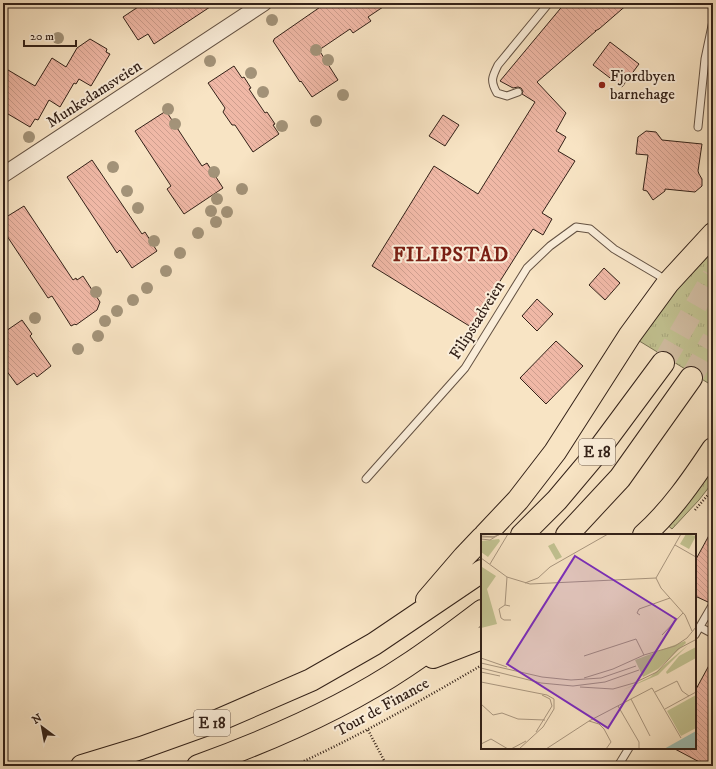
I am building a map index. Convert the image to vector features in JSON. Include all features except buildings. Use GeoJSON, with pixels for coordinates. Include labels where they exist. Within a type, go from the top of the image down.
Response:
{"type":"FeatureCollection","features":[{"type":"Feature","properties":{"kind":"highway"},"geometry":{"type":"LineString","coordinates":[[486,534],[518,500],[555,452],[630,335],[668,283],[713,234]]}},
{"type":"Feature","properties":{"kind":"highway","name":"E 18"},"geometry":{"type":"LineString","coordinates":[[523,534],[557,500],[594,456],[663,363]]}},
{"type":"Feature","properties":{"kind":"highway","name":"E 18"},"geometry":{"type":"LineString","coordinates":[[568,534],[620,478],[691,378]]}},
{"type":"Feature","properties":{"kind":"highway"},"geometry":{"type":"LineString","coordinates":[[645,534],[665,513],[713,449]]}},
{"type":"Feature","properties":{"kind":"highway"},"geometry":{"type":"LineString","coordinates":[[408,621],[481,539]]}},
{"type":"Feature","properties":{"kind":"highway","name":"E 18"},"geometry":{"type":"LineString","coordinates":[[82,766],[140,748],[219,720],[310,680],[336,666],[408,621],[481,572]]}},
{"type":"Feature","properties":{"kind":"highway","name":"E 18"},"geometry":{"type":"LineString","coordinates":[[198,766],[233,753],[310,720],[338,706],[405,667],[481,612]]}},
{"type":"Feature","properties":{"kind":"highway"},"geometry":{"type":"LineString","coordinates":[[405,667],[481,638]]}},
{"type":"Feature","properties":{"kind":"street","name":"Munkedamsveien"},"geometry":{"type":"LineString","coordinates":[[3,175],[264,3]]}},
{"type":"Feature","properties":{"kind":"lane"},"geometry":{"type":"LineString","coordinates":[[518,92],[507,96],[497,94],[493,85],[493,75],[498,65],[549,3]]}},
{"type":"Feature","properties":{"kind":"lane"},"geometry":{"type":"LineString","coordinates":[[698,127],[705,59],[713,21]]}},
{"type":"Feature","properties":{"kind":"lane","name":"Filipstadveien"},"geometry":{"type":"LineString","coordinates":[[366,479],[465,368],[527,268],[550,246],[576,227],[590,229],[614,249],[658,275],[668,283]]}},
{"type":"Feature","properties":{"kind":"lane"},"geometry":{"type":"LineString","coordinates":[[696,634],[713,604]]}},
{"type":"Feature","properties":{"kind":"lane"},"geometry":{"type":"LineString","coordinates":[[700,627],[713,634]]}},
{"type":"Feature","properties":{"kind":"lane"},"geometry":{"type":"LineString","coordinates":[[618,766],[628,749]]}},
{"type":"Feature","properties":{"kind":"path","name":"Tour de Finance"},"geometry":{"type":"LineString","coordinates":[[292,766],[325,752],[368,730],[481,666]]}},
{"type":"Feature","properties":{"kind":"path"},"geometry":{"type":"LineString","coordinates":[[368,730],[387,766]]}},
{"type":"Feature","properties":{"kind":"green space"},"geometry":{"type":"Polygon","coordinates":[[[713,242],[713,386],[636,339],[713,242]]]}},
{"type":"Feature","properties":{"kind":"green space"},"geometry":{"type":"Polygon","coordinates":[[[713,464],[713,482],[699,500],[672,529],[666,524],[713,464]]]}},
{"type":"Feature","properties":{"kind":"tunnel"},"geometry":{"type":"LineString","coordinates":[[663,363],[713,276]]}},
{"type":"Feature","properties":{"kind":"tunnel"},"geometry":{"type":"LineString","coordinates":[[691,378],[713,339]]}},
{"type":"Feature","properties":{"kind":"place","name":"Fjordbyen barnehage"},"geometry":{"type":"Point","coordinates":[602,85]}},
{"type":"Feature","properties":{"kind":"district","name":"FILIPSTAD"},"geometry":{"type":"Point","coordinates":[451,255]}}]}
